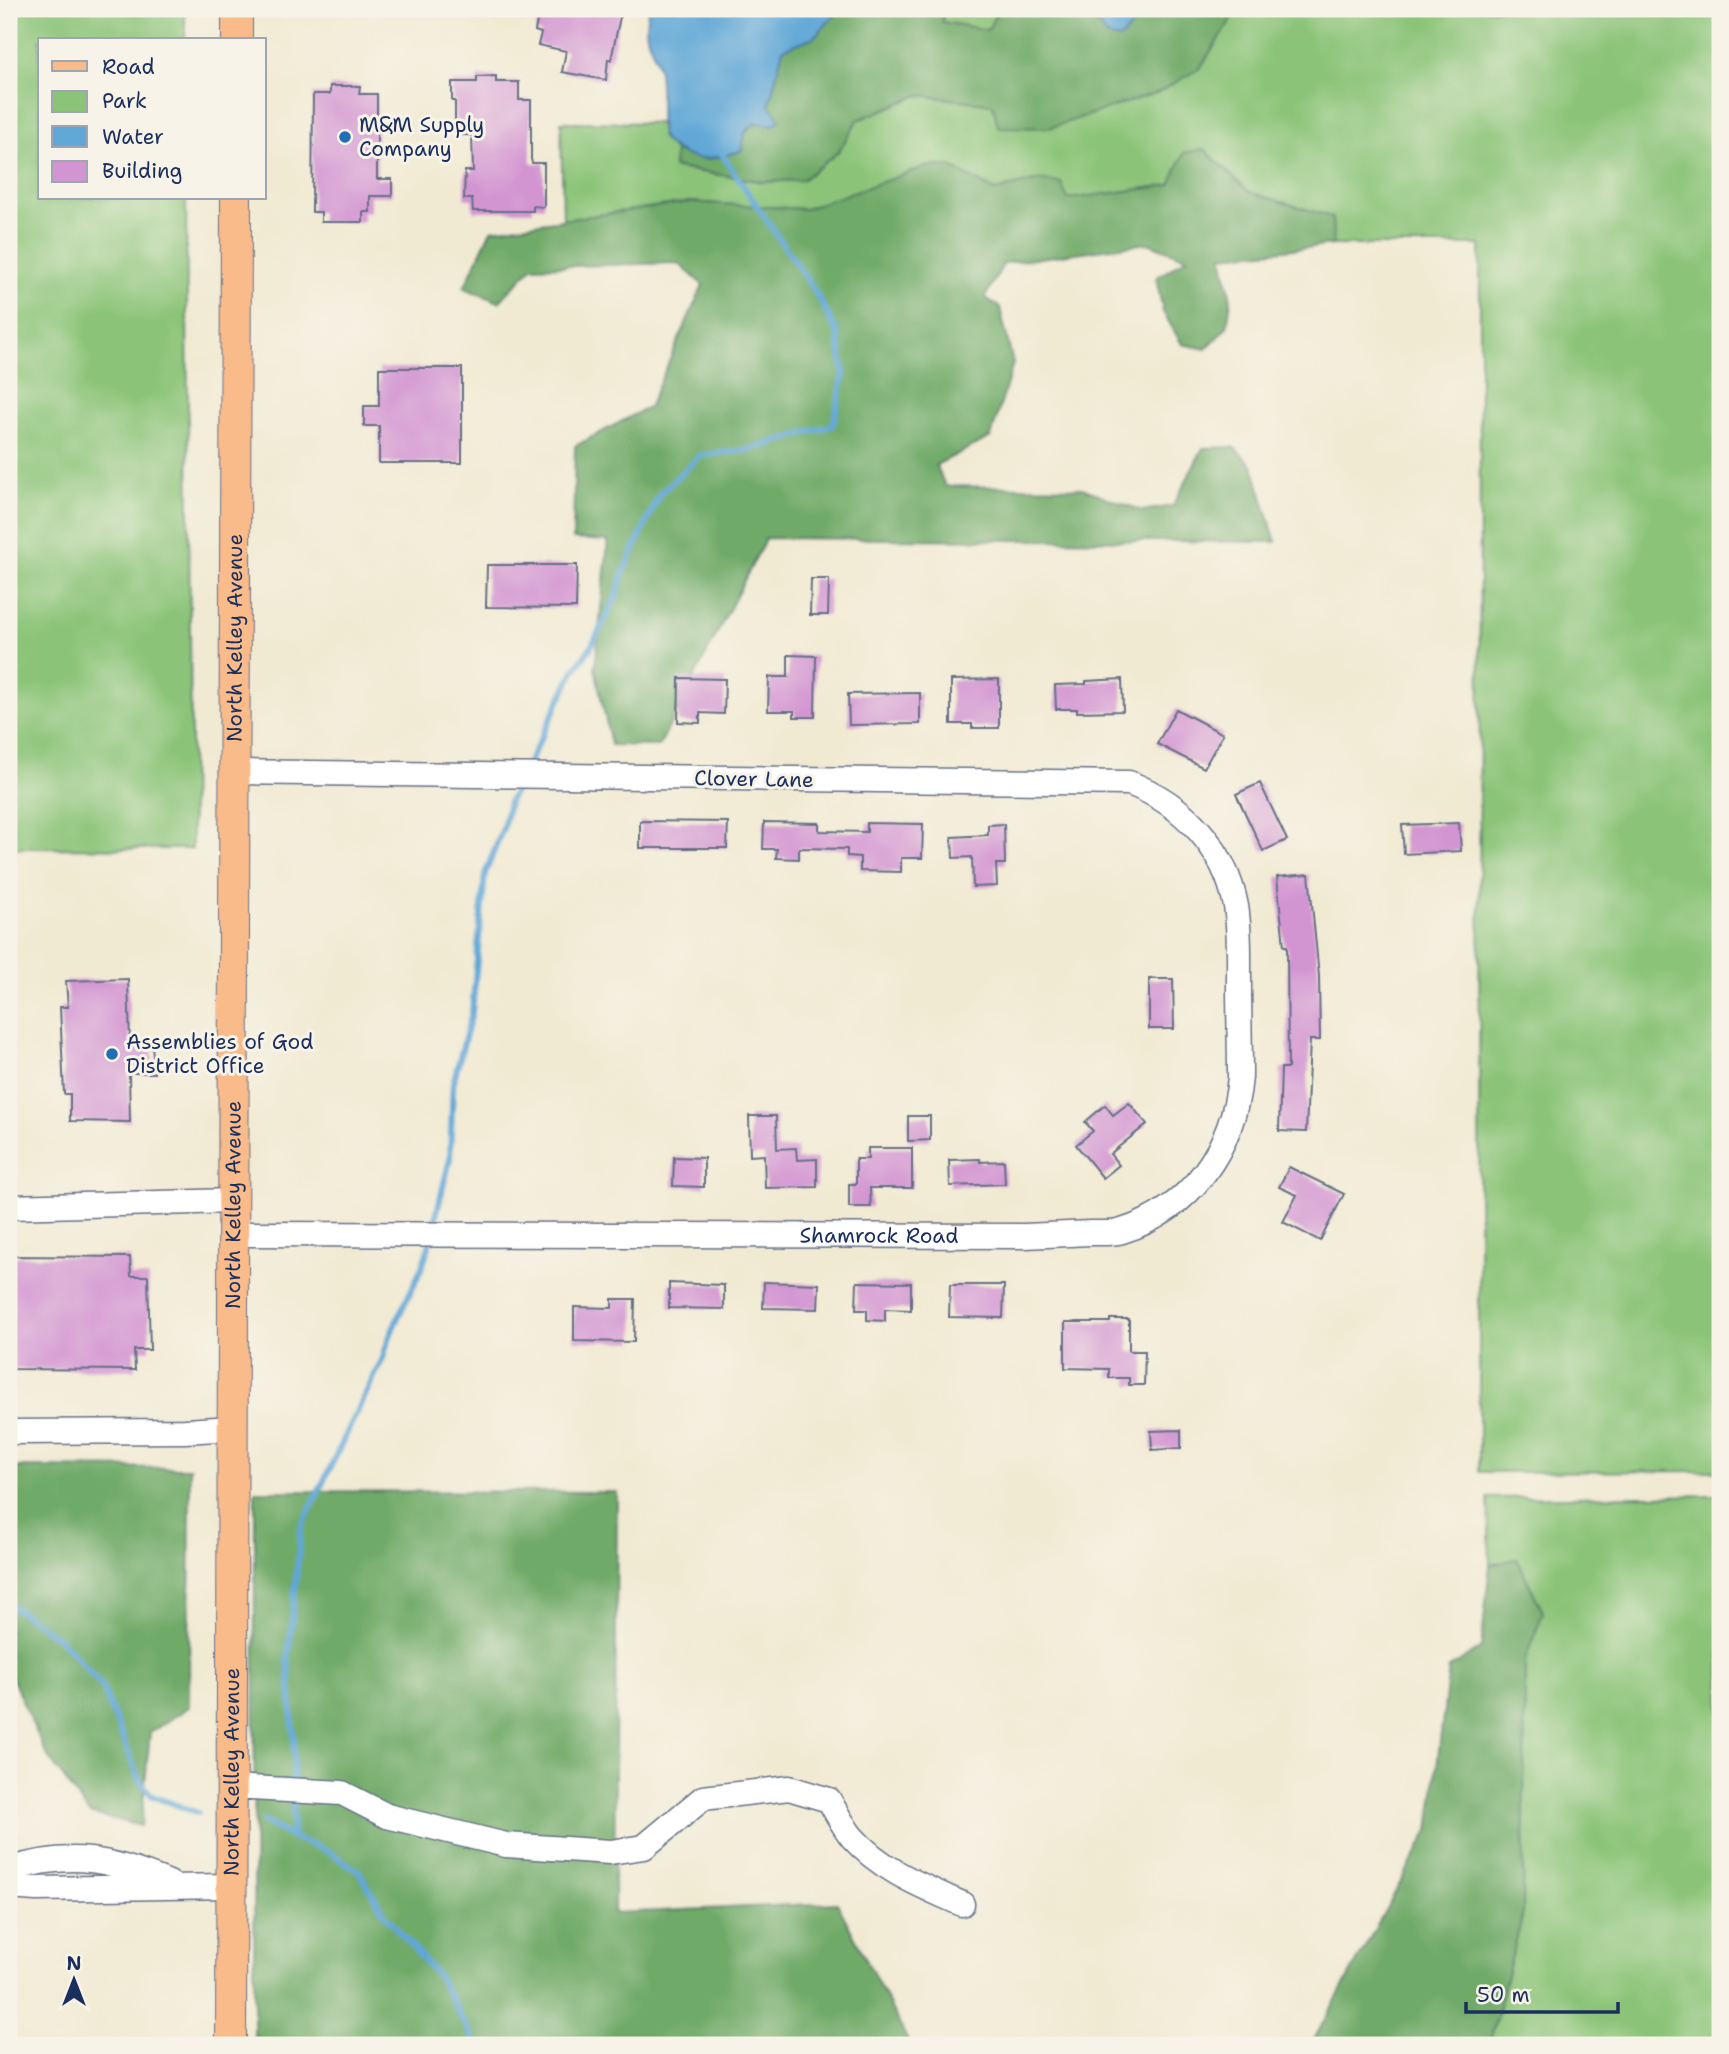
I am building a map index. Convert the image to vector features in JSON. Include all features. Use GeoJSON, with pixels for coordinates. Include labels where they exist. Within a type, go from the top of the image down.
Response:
{"type":"FeatureCollection","features":[{"type":"Feature","properties":{"kind":"main road"},"geometry":{"type":"LineString","coordinates":[[237,9],[237,38]]}},
{"type":"Feature","properties":{"kind":"main road","name":"North Kelley Avenue"},"geometry":{"type":"LineString","coordinates":[[230,2045],[236,200]]}},
{"type":"Feature","properties":{"kind":"street","name":"Clover Lane"},"geometry":{"type":"LineString","coordinates":[[234,772],[1129,783],[1166,800],[1190,820],[1217,855],[1229,882]]}},
{"type":"Feature","properties":{"kind":"street","name":"Shamrock Road"},"geometry":{"type":"LineString","coordinates":[[233,1234],[1025,1236],[1120,1232],[1170,1208],[1189,1191],[1203,1177],[1219,1153],[1231,1124],[1238,1100],[1240,1077],[1238,932],[1236,907],[1229,882]]}},
{"type":"Feature","properties":{"kind":"street"},"geometry":{"type":"LineString","coordinates":[[9,1208],[233,1201]]}},
{"type":"Feature","properties":{"kind":"street"},"geometry":{"type":"LineString","coordinates":[[9,1432],[185,1431],[232,1428]]}},
{"type":"Feature","properties":{"kind":"street"},"geometry":{"type":"LineString","coordinates":[[231,1787],[342,1793],[387,1816],[506,1845],[610,1852],[644,1847],[703,1798],[789,1788],[829,1800],[850,1835],[877,1861],[915,1883],[962,1904]]}},
{"type":"Feature","properties":{"kind":"street"},"geometry":{"type":"LineString","coordinates":[[9,1870],[34,1862],[97,1859],[131,1868],[177,1886]]}},
{"type":"Feature","properties":{"kind":"street"},"geometry":{"type":"LineString","coordinates":[[9,1886],[36,1889],[230,1886]]}},
{"type":"Feature","properties":{"kind":"green space"},"geometry":{"type":"Polygon","coordinates":[[[9,9],[185,9],[185,38],[38,38],[38,200],[186,200],[192,849],[9,848],[9,9]]]}},
{"type":"Feature","properties":{"kind":"green space"},"geometry":{"type":"Polygon","coordinates":[[[841,9],[943,9],[942,22],[988,30],[998,9],[1238,9],[1200,68],[1159,92],[1049,128],[998,127],[993,104],[919,95],[858,120],[838,152],[802,180],[764,182],[673,167],[675,151],[701,159],[731,154],[741,151],[745,132],[755,123],[773,125],[780,121],[769,104],[783,49],[814,37],[841,9]]]}},
{"type":"Feature","properties":{"kind":"green space"},"geometry":{"type":"Polygon","coordinates":[[[943,9],[998,9],[989,30],[942,22],[943,9]]]}},
{"type":"Feature","properties":{"kind":"green space"},"geometry":{"type":"Polygon","coordinates":[[[1238,9],[1720,9],[1720,1471],[1479,1472],[1480,245],[1333,245],[1332,217],[1249,192],[1203,149],[1184,153],[1171,185],[1067,199],[1061,183],[1038,180],[995,191],[950,166],[925,167],[805,209],[690,202],[563,220],[561,122],[660,123],[662,138],[675,151],[674,168],[764,182],[802,180],[838,152],[858,120],[919,95],[993,104],[1200,68],[1238,9]]]}},
{"type":"Feature","properties":{"kind":"green space"},"geometry":{"type":"Polygon","coordinates":[[[1204,149],[1249,192],[1332,217],[1333,245],[1222,256],[1231,300],[1227,327],[1206,349],[1182,344],[1163,312],[1156,278],[1187,258],[1148,243],[1004,263],[985,297],[1000,308],[1013,363],[991,437],[936,465],[945,486],[1082,488],[1142,511],[1173,506],[1203,448],[1234,447],[1253,466],[1276,542],[766,538],[659,746],[611,745],[595,668],[608,541],[573,539],[575,446],[649,407],[703,285],[678,263],[532,267],[499,302],[464,288],[491,230],[690,202],[805,209],[925,167],[949,166],[995,191],[1038,180],[1061,183],[1068,199],[1170,185],[1184,153],[1204,149]]]}},
{"type":"Feature","properties":{"kind":"green space"},"geometry":{"type":"Polygon","coordinates":[[[9,1467],[190,1468],[189,1707],[150,1733],[141,1826],[89,1813],[45,1752],[9,1671],[9,1467]]]}},
{"type":"Feature","properties":{"kind":"green space"},"geometry":{"type":"Polygon","coordinates":[[[255,1491],[617,1492],[614,1913],[837,1903],[910,2045],[254,2045],[255,1491]]]}},
{"type":"Feature","properties":{"kind":"green space"},"geometry":{"type":"Polygon","coordinates":[[[1720,1495],[1720,2045],[1489,2045],[1523,1913],[1525,1660],[1543,1612],[1517,1559],[1490,1565],[1488,1498],[1720,1495]]]}},
{"type":"Feature","properties":{"kind":"green space"},"geometry":{"type":"Polygon","coordinates":[[[1517,1559],[1543,1612],[1525,1660],[1523,1913],[1489,2045],[1311,2045],[1429,1831],[1449,1668],[1481,1648],[1490,1565],[1517,1559]]]}},
{"type":"Feature","properties":{"kind":"water"},"geometry":{"type":"Polygon","coordinates":[[[649,9],[841,9],[814,37],[783,49],[769,104],[780,120],[773,125],[755,123],[745,132],[741,151],[718,157],[699,158],[681,153],[662,138],[659,72],[646,29],[649,9]]]}},
{"type":"Feature","properties":{"kind":"water"},"geometry":{"type":"Polygon","coordinates":[[[1084,9],[1148,9],[1120,39],[1109,37],[1084,9]]]}},
{"type":"Feature","properties":{"kind":"building"},"geometry":{"type":"Polygon","coordinates":[[[545,9],[603,9],[621,12],[611,60],[608,59],[606,80],[562,72],[566,51],[538,45],[541,33],[535,31],[539,11],[544,12],[545,9]]]}},
{"type":"Feature","properties":{"kind":"building"},"geometry":{"type":"Polygon","coordinates":[[[496,76],[496,82],[519,82],[519,100],[531,100],[531,159],[532,163],[544,163],[544,207],[533,206],[533,211],[473,211],[472,199],[464,199],[465,171],[473,171],[472,135],[455,135],[452,82],[477,82],[477,77],[496,76]]]}},
{"type":"Feature","properties":{"kind":"building","name":"M&M Supply Company"},"geometry":{"type":"Polygon","coordinates":[[[330,86],[360,86],[359,94],[377,94],[377,179],[392,179],[392,196],[370,196],[370,212],[363,212],[363,222],[321,222],[321,212],[312,212],[313,94],[330,94],[330,86]]]}},
{"type":"Feature","properties":{"kind":"building"},"geometry":{"type":"Polygon","coordinates":[[[379,368],[462,368],[462,463],[379,463],[379,426],[364,426],[364,406],[379,406],[379,368]]]}},
{"type":"Feature","properties":{"kind":"building"},"geometry":{"type":"Polygon","coordinates":[[[487,565],[577,565],[576,608],[486,607],[487,565]]]}},
{"type":"Feature","properties":{"kind":"building"},"geometry":{"type":"Polygon","coordinates":[[[811,579],[829,579],[828,615],[810,615],[811,579]]]}},
{"type":"Feature","properties":{"kind":"building"},"geometry":{"type":"Polygon","coordinates":[[[788,655],[816,656],[815,717],[794,717],[794,711],[768,711],[769,677],[788,677],[788,655]]]}},
{"type":"Feature","properties":{"kind":"building"},"geometry":{"type":"Polygon","coordinates":[[[679,678],[725,679],[724,714],[700,713],[700,723],[678,722],[679,678]]]}},
{"type":"Feature","properties":{"kind":"building"},"geometry":{"type":"Polygon","coordinates":[[[999,679],[999,728],[972,728],[972,724],[951,724],[951,680],[999,679]]]}},
{"type":"Feature","properties":{"kind":"building"},"geometry":{"type":"Polygon","coordinates":[[[1122,679],[1123,711],[1077,712],[1077,709],[1056,709],[1055,685],[1122,679]]]}},
{"type":"Feature","properties":{"kind":"building"},"geometry":{"type":"Polygon","coordinates":[[[920,693],[920,724],[849,725],[848,694],[920,693]]]}},
{"type":"Feature","properties":{"kind":"building"},"geometry":{"type":"Polygon","coordinates":[[[1176,709],[1223,734],[1204,768],[1157,744],[1176,709]]]}},
{"type":"Feature","properties":{"kind":"building"},"geometry":{"type":"Polygon","coordinates":[[[1260,783],[1287,840],[1263,851],[1236,794],[1260,783]]]}},
{"type":"Feature","properties":{"kind":"building"},"geometry":{"type":"Polygon","coordinates":[[[640,821],[728,822],[727,848],[640,848],[640,821]]]}},
{"type":"Feature","properties":{"kind":"building"},"geometry":{"type":"Polygon","coordinates":[[[764,822],[819,823],[819,831],[867,832],[867,823],[923,824],[922,858],[901,858],[901,872],[860,871],[860,857],[847,856],[847,849],[799,848],[799,859],[776,858],[777,849],[763,849],[764,822]]]}},
{"type":"Feature","properties":{"kind":"building"},"geometry":{"type":"Polygon","coordinates":[[[1459,823],[1461,851],[1404,854],[1402,825],[1459,823]]]}},
{"type":"Feature","properties":{"kind":"building"},"geometry":{"type":"Polygon","coordinates":[[[1004,824],[1005,864],[996,864],[997,886],[973,887],[972,857],[953,858],[952,837],[988,835],[988,825],[1004,824]]]}},
{"type":"Feature","properties":{"kind":"building"},"geometry":{"type":"Polygon","coordinates":[[[1309,874],[1319,976],[1320,1040],[1310,1040],[1306,1132],[1279,1131],[1281,1068],[1288,1068],[1287,946],[1284,946],[1277,877],[1309,874]]]}},
{"type":"Feature","properties":{"kind":"building"},"geometry":{"type":"Polygon","coordinates":[[[128,979],[130,1043],[152,1043],[154,1073],[129,1073],[130,1122],[70,1121],[70,1094],[64,1094],[60,1007],[68,1007],[66,981],[128,979]]]}},
{"type":"Feature","properties":{"kind":"building"},"geometry":{"type":"Polygon","coordinates":[[[1149,979],[1173,979],[1174,1029],[1149,1029],[1149,979]]]}},
{"type":"Feature","properties":{"kind":"building"},"geometry":{"type":"Polygon","coordinates":[[[1129,1103],[1147,1124],[1110,1154],[1119,1165],[1103,1178],[1076,1145],[1093,1131],[1085,1122],[1105,1105],[1113,1115],[1129,1103]]]}},
{"type":"Feature","properties":{"kind":"building"},"geometry":{"type":"Polygon","coordinates":[[[749,1116],[776,1116],[777,1149],[796,1148],[797,1160],[817,1159],[817,1187],[765,1188],[764,1155],[750,1156],[749,1116]]]}},
{"type":"Feature","properties":{"kind":"building"},"geometry":{"type":"Polygon","coordinates":[[[908,1116],[930,1116],[930,1140],[908,1141],[908,1116]]]}},
{"type":"Feature","properties":{"kind":"building"},"geometry":{"type":"Polygon","coordinates":[[[868,1148],[912,1148],[912,1188],[870,1188],[871,1207],[849,1207],[849,1184],[856,1184],[856,1159],[868,1159],[868,1148]]]}},
{"type":"Feature","properties":{"kind":"building"},"geometry":{"type":"Polygon","coordinates":[[[674,1157],[704,1158],[704,1187],[673,1186],[674,1157]]]}},
{"type":"Feature","properties":{"kind":"building"},"geometry":{"type":"Polygon","coordinates":[[[980,1159],[980,1162],[1004,1161],[1005,1184],[950,1186],[949,1160],[980,1159]]]}},
{"type":"Feature","properties":{"kind":"building"},"geometry":{"type":"Polygon","coordinates":[[[1289,1167],[1344,1194],[1320,1241],[1283,1222],[1297,1195],[1279,1187],[1289,1167]]]}},
{"type":"Feature","properties":{"kind":"building"},"geometry":{"type":"Polygon","coordinates":[[[9,1256],[130,1257],[131,1276],[148,1276],[150,1350],[134,1350],[135,1370],[9,1369],[9,1256]]]}},
{"type":"Feature","properties":{"kind":"building"},"geometry":{"type":"Polygon","coordinates":[[[764,1282],[819,1284],[818,1309],[763,1308],[764,1282]]]}},
{"type":"Feature","properties":{"kind":"building"},"geometry":{"type":"Polygon","coordinates":[[[857,1282],[911,1283],[911,1310],[885,1309],[885,1321],[867,1320],[867,1310],[856,1310],[857,1282]]]}},
{"type":"Feature","properties":{"kind":"building"},"geometry":{"type":"Polygon","coordinates":[[[669,1283],[724,1285],[724,1309],[669,1308],[669,1283]]]}},
{"type":"Feature","properties":{"kind":"building"},"geometry":{"type":"Polygon","coordinates":[[[950,1285],[1004,1285],[1003,1318],[949,1317],[950,1285]]]}},
{"type":"Feature","properties":{"kind":"building"},"geometry":{"type":"Polygon","coordinates":[[[612,1299],[635,1299],[634,1342],[574,1341],[574,1307],[612,1308],[612,1299]]]}},
{"type":"Feature","properties":{"kind":"building"},"geometry":{"type":"Polygon","coordinates":[[[1110,1319],[1129,1319],[1129,1351],[1145,1351],[1144,1385],[1129,1385],[1129,1378],[1109,1378],[1109,1369],[1065,1368],[1065,1322],[1110,1322],[1110,1319]]]}},
{"type":"Feature","properties":{"kind":"building"},"geometry":{"type":"Polygon","coordinates":[[[1181,1430],[1181,1448],[1152,1450],[1151,1431],[1181,1430]]]}},
{"type":"Feature","properties":{"kind":"waterway"},"geometry":{"type":"LineString","coordinates":[[526,768],[574,671],[591,647],[617,595],[623,573],[660,493],[701,455],[747,450],[833,425],[844,373],[837,332],[816,293],[723,156],[723,151]]}},
{"type":"Feature","properties":{"kind":"waterway"},"geometry":{"type":"LineString","coordinates":[[433,1228],[450,1159],[453,1083],[472,1012],[485,874],[503,828],[509,802],[520,781]]}},
{"type":"Feature","properties":{"kind":"waterway"},"geometry":{"type":"LineString","coordinates":[[293,1786],[294,1740],[288,1658],[301,1528],[383,1358],[430,1242]]}},
{"type":"Feature","properties":{"kind":"waterway"},"geometry":{"type":"LineString","coordinates":[[9,1604],[59,1638],[102,1686],[139,1779],[152,1796],[198,1813]]}},
{"type":"Feature","properties":{"kind":"waterway"},"geometry":{"type":"LineString","coordinates":[[292,1837],[293,1797]]}},
{"type":"Feature","properties":{"kind":"waterway"},"geometry":{"type":"LineString","coordinates":[[263,1821],[292,1837],[329,1852],[359,1871],[385,1915],[437,1975],[477,2045]]}},
{"type":"Feature","properties":{"kind":"place","name":"M&M Supply Company"},"geometry":{"type":"Point","coordinates":[345,137]}},
{"type":"Feature","properties":{"kind":"place","name":"Assemblies of God District Office"},"geometry":{"type":"Point","coordinates":[112,1054]}}]}
